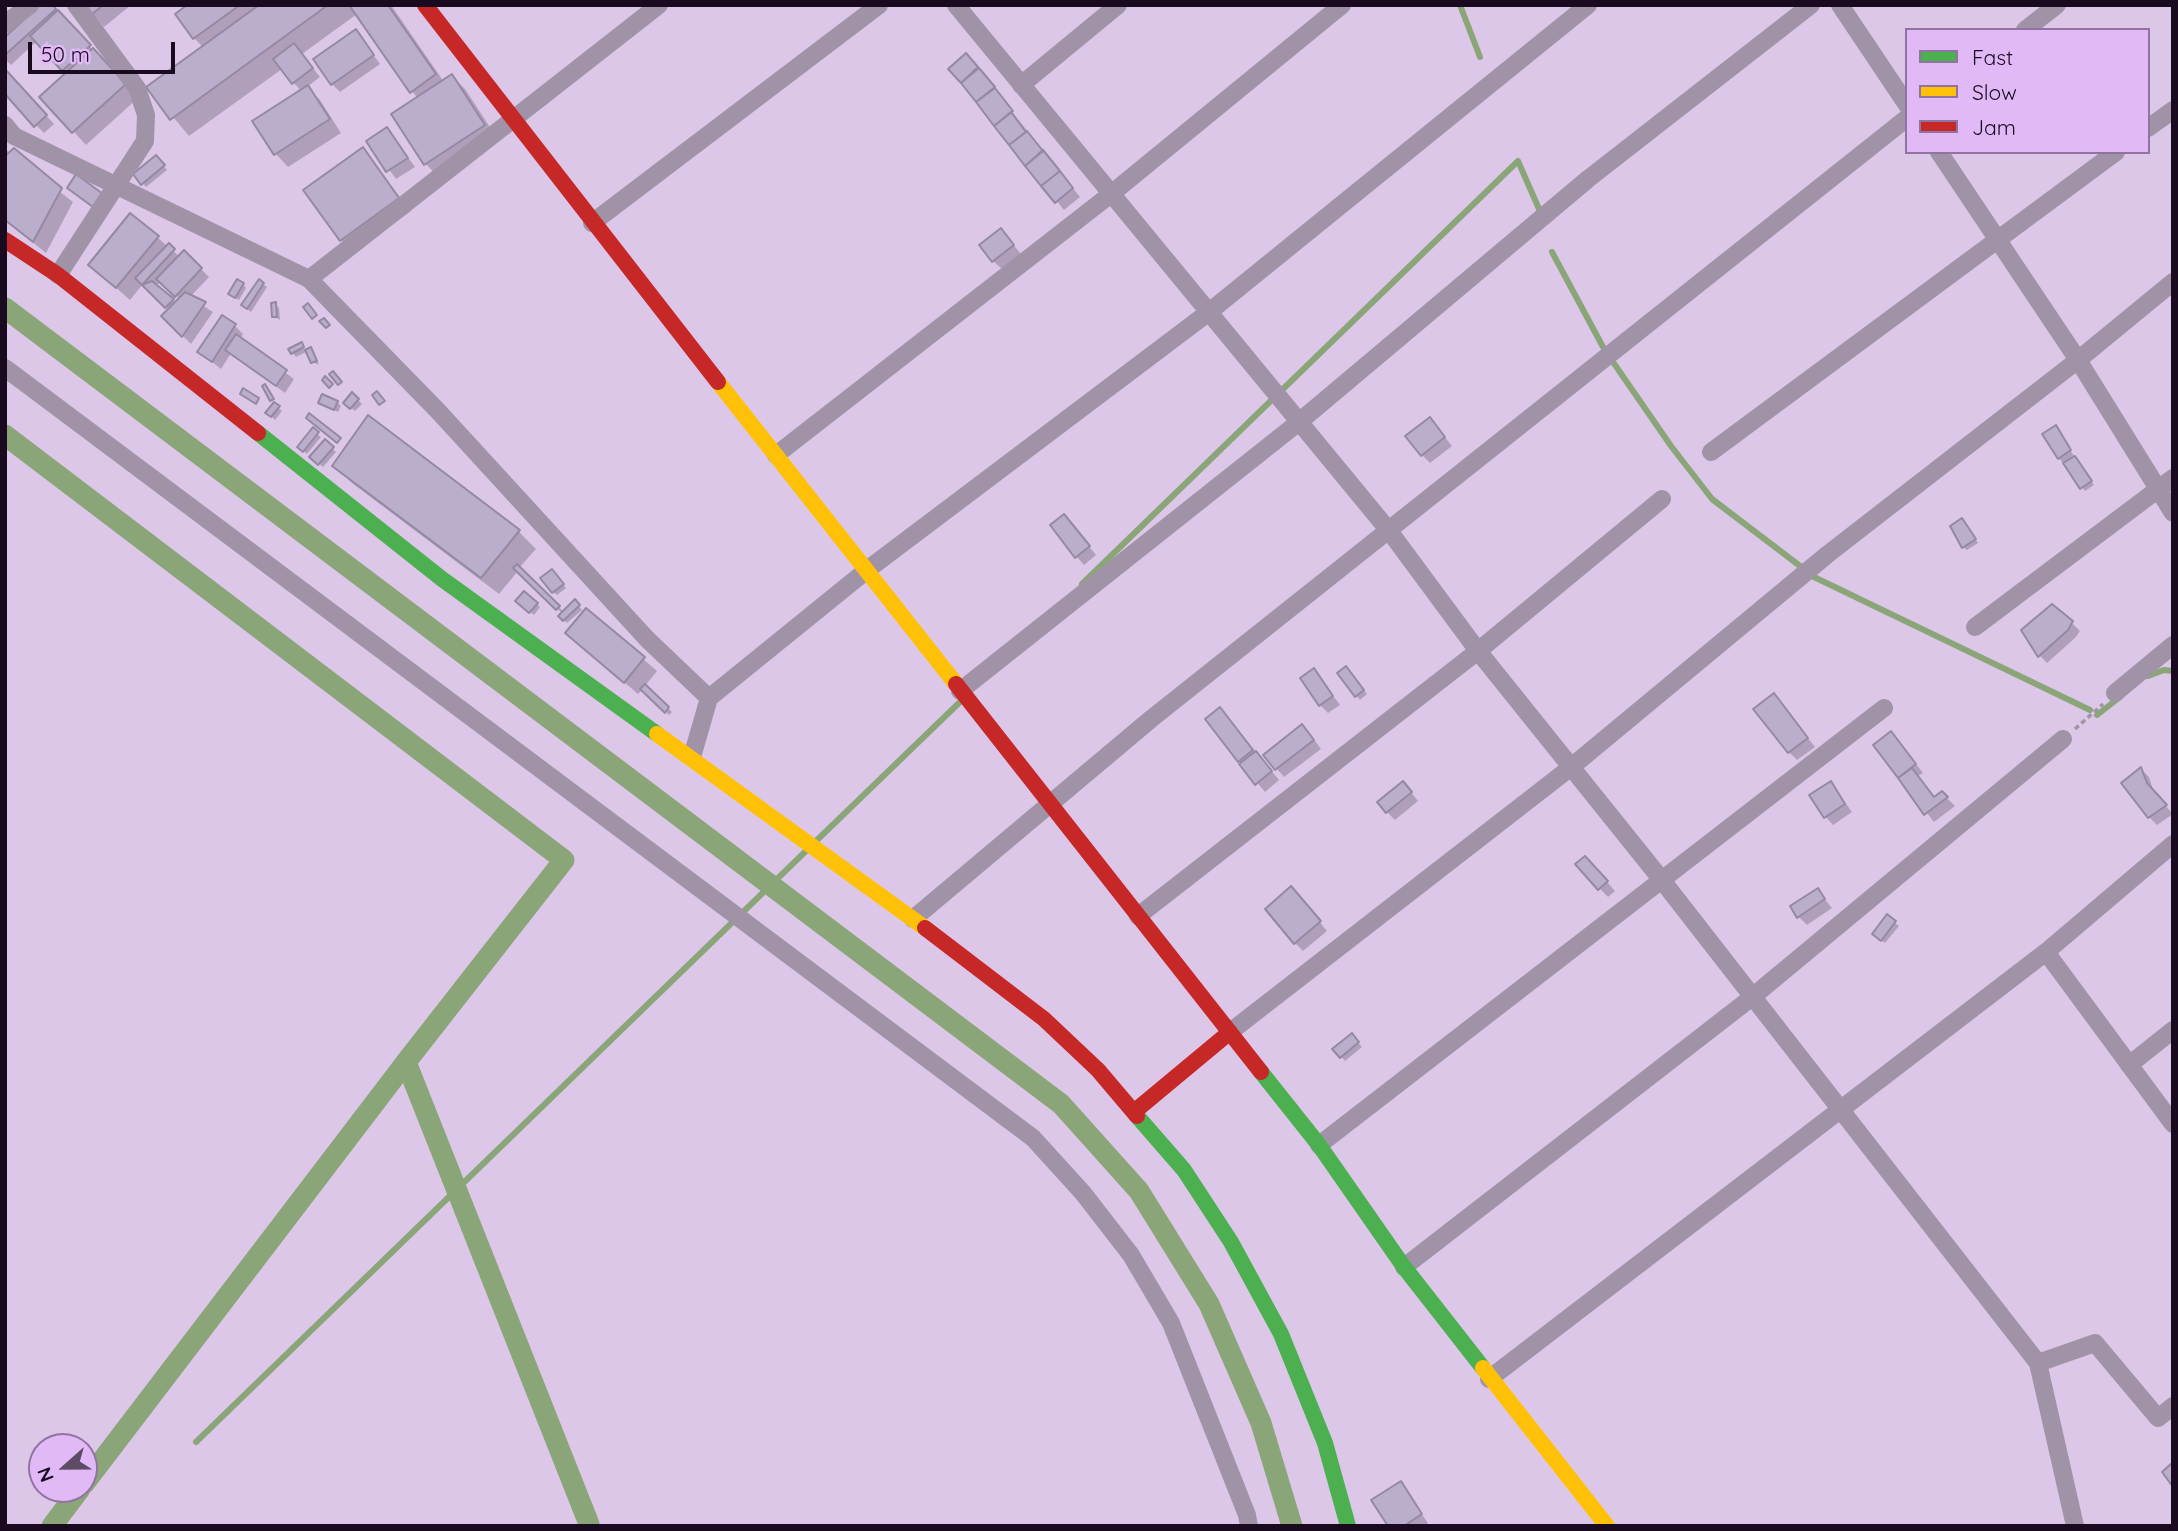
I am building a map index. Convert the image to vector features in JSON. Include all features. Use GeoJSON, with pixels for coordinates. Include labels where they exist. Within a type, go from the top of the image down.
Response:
{"type":"FeatureCollection","features":[{"type":"Feature","properties":{"kind":"street"},"geometry":{"type":"LineString","coordinates":[[5,24],[30,5]]}},
{"type":"Feature","properties":{"kind":"street"},"geometry":{"type":"LineString","coordinates":[[58,275],[145,141],[146,115],[137,88],[76,5]]}},
{"type":"Feature","properties":{"kind":"street"},"geometry":{"type":"LineString","coordinates":[[309,279],[659,5]]}},
{"type":"Feature","properties":{"kind":"street"},"geometry":{"type":"LineString","coordinates":[[592,223],[879,5]]}},
{"type":"Feature","properties":{"kind":"street"},"geometry":{"type":"LineString","coordinates":[[956,5],[1390,532],[1478,651],[1661,879],[1751,998],[2038,1363],[2075,1526]]}},
{"type":"Feature","properties":{"kind":"street"},"geometry":{"type":"LineString","coordinates":[[1021,85],[1118,5]]}},
{"type":"Feature","properties":{"kind":"street"},"geometry":{"type":"LineString","coordinates":[[776,455],[1111,194],[1342,5]]}},
{"type":"Feature","properties":{"kind":"street"},"geometry":{"type":"LineString","coordinates":[[692,757],[709,698],[867,570],[1209,312],[1588,5]]}},
{"type":"Feature","properties":{"kind":"street"},"geometry":{"type":"LineString","coordinates":[[960,691],[1299,422],[1588,180],[1811,5]]}},
{"type":"Feature","properties":{"kind":"street"},"geometry":{"type":"LineString","coordinates":[[1840,5],[1905,102]]}},
{"type":"Feature","properties":{"kind":"street"},"geometry":{"type":"LineString","coordinates":[[2028,28],[2057,5]]}},
{"type":"Feature","properties":{"kind":"street"},"geometry":{"type":"LineString","coordinates":[[434,8],[512,121],[1319,1145],[1404,1267],[1489,1379],[1607,1526]]}},
{"type":"Feature","properties":{"kind":"street"},"geometry":{"type":"LineString","coordinates":[[2150,127],[2173,110]]}},
{"type":"Feature","properties":{"kind":"street"},"geometry":{"type":"LineString","coordinates":[[913,919],[1151,719],[1390,532],[1905,120]]}},
{"type":"Feature","properties":{"kind":"street"},"geometry":{"type":"LineString","coordinates":[[5,125],[14,136],[309,279],[438,411],[647,639],[709,698]]}},
{"type":"Feature","properties":{"kind":"street"},"geometry":{"type":"LineString","coordinates":[[1939,154],[2078,360],[2173,513]]}},
{"type":"Feature","properties":{"kind":"street"},"geometry":{"type":"LineString","coordinates":[[1710,452],[2113,154]]}},
{"type":"Feature","properties":{"kind":"street"},"geometry":{"type":"LineString","coordinates":[[5,240],[58,275],[442,579],[913,919],[1044,1019],[1098,1070],[1184,1170],[1230,1242],[1281,1334],[1325,1443],[1348,1526]]}},
{"type":"Feature","properties":{"kind":"street"},"geometry":{"type":"LineString","coordinates":[[1135,1111],[1230,1032],[1570,768],[1828,554],[2078,360],[2173,282]]}},
{"type":"Feature","properties":{"kind":"street"},"geometry":{"type":"LineString","coordinates":[[5,368],[1033,1138],[1083,1193],[1131,1255],[1171,1323],[1248,1515],[1249,1526]]}},
{"type":"Feature","properties":{"kind":"street"},"geometry":{"type":"LineString","coordinates":[[1975,627],[2173,478]]}},
{"type":"Feature","properties":{"kind":"street"},"geometry":{"type":"LineString","coordinates":[[1138,916],[1478,651],[1662,499]]}},
{"type":"Feature","properties":{"kind":"street"},"geometry":{"type":"LineString","coordinates":[[2115,693],[2173,645]]}},
{"type":"Feature","properties":{"kind":"street"},"geometry":{"type":"LineString","coordinates":[[1319,1145],[1884,708]]}},
{"type":"Feature","properties":{"kind":"street"},"geometry":{"type":"LineString","coordinates":[[1404,1267],[1751,998],[2063,739]]}},
{"type":"Feature","properties":{"kind":"street"},"geometry":{"type":"LineString","coordinates":[[1489,1379],[2046,952],[2173,844]]}},
{"type":"Feature","properties":{"kind":"street"},"geometry":{"type":"LineString","coordinates":[[2046,952],[2173,1124]]}},
{"type":"Feature","properties":{"kind":"street"},"geometry":{"type":"LineString","coordinates":[[2129,1065],[2173,1030]]}},
{"type":"Feature","properties":{"kind":"street"},"geometry":{"type":"LineString","coordinates":[[2038,1363],[2095,1343],[2158,1418],[2173,1406]]}},
{"type":"Feature","properties":{"kind":"path"},"geometry":{"type":"LineString","coordinates":[[2063,739],[2115,693]]}},
{"type":"Feature","properties":{"kind":"building"},"geometry":{"type":"Polygon","coordinates":[[[40,5],[53,5],[56,9],[5,55],[5,37],[40,5]]]}},
{"type":"Feature","properties":{"kind":"building"},"geometry":{"type":"Polygon","coordinates":[[[82,5],[103,5],[90,16],[82,5]]]}},
{"type":"Feature","properties":{"kind":"building"},"geometry":{"type":"Polygon","coordinates":[[[187,5],[240,5],[193,39],[175,14],[187,5]]]}},
{"type":"Feature","properties":{"kind":"building"},"geometry":{"type":"Polygon","coordinates":[[[259,5],[328,5],[170,120],[146,87],[259,5]]]}},
{"type":"Feature","properties":{"kind":"building"},"geometry":{"type":"Polygon","coordinates":[[[349,5],[388,5],[436,74],[410,93],[349,5]]]}},
{"type":"Feature","properties":{"kind":"building"},"geometry":{"type":"Polygon","coordinates":[[[58,10],[91,45],[62,71],[30,36],[58,10]]]}},
{"type":"Feature","properties":{"kind":"building"},"geometry":{"type":"Polygon","coordinates":[[[356,29],[374,55],[331,85],[313,59],[356,29]]]}},
{"type":"Feature","properties":{"kind":"building"},"geometry":{"type":"Polygon","coordinates":[[[294,43],[313,68],[292,84],[273,59],[294,43]]]}},
{"type":"Feature","properties":{"kind":"building"},"geometry":{"type":"Polygon","coordinates":[[[93,48],[126,84],[72,133],[39,97],[93,48]]]}},
{"type":"Feature","properties":{"kind":"building"},"geometry":{"type":"Polygon","coordinates":[[[966,53],[978,67],[961,83],[948,69],[966,53]]]}},
{"type":"Feature","properties":{"kind":"building"},"geometry":{"type":"Polygon","coordinates":[[[979,68],[995,87],[976,102],[961,83],[979,68]]]}},
{"type":"Feature","properties":{"kind":"building"},"geometry":{"type":"Polygon","coordinates":[[[5,69],[47,115],[34,127],[5,94],[5,69]]]}},
{"type":"Feature","properties":{"kind":"building"},"geometry":{"type":"Polygon","coordinates":[[[452,74],[485,125],[424,165],[391,114],[452,74]]]}},
{"type":"Feature","properties":{"kind":"building"},"geometry":{"type":"Polygon","coordinates":[[[308,85],[330,119],[274,155],[252,121],[308,85]]]}},
{"type":"Feature","properties":{"kind":"building"},"geometry":{"type":"Polygon","coordinates":[[[995,88],[1013,111],[994,126],[976,102],[995,88]]]}},
{"type":"Feature","properties":{"kind":"building"},"geometry":{"type":"Polygon","coordinates":[[[1011,112],[1026,132],[1009,145],[994,126],[1011,112]]]}},
{"type":"Feature","properties":{"kind":"building"},"geometry":{"type":"Polygon","coordinates":[[[387,127],[408,158],[386,172],[366,141],[387,127]]]}},
{"type":"Feature","properties":{"kind":"building"},"geometry":{"type":"Polygon","coordinates":[[[1027,131],[1043,151],[1025,166],[1009,145],[1027,131]]]}},
{"type":"Feature","properties":{"kind":"building"},"geometry":{"type":"Polygon","coordinates":[[[363,147],[399,198],[340,241],[303,190],[363,147]]]}},
{"type":"Feature","properties":{"kind":"building"},"geometry":{"type":"Polygon","coordinates":[[[14,148],[62,188],[33,242],[5,220],[5,156],[14,148]]]}},
{"type":"Feature","properties":{"kind":"building"},"geometry":{"type":"Polygon","coordinates":[[[1043,150],[1060,171],[1041,186],[1025,166],[1043,150]]]}},
{"type":"Feature","properties":{"kind":"building"},"geometry":{"type":"Polygon","coordinates":[[[156,155],[165,165],[141,185],[133,174],[156,155]]]}},
{"type":"Feature","properties":{"kind":"building"},"geometry":{"type":"Polygon","coordinates":[[[1060,171],[1073,188],[1055,203],[1041,186],[1060,171]]]}},
{"type":"Feature","properties":{"kind":"building"},"geometry":{"type":"Polygon","coordinates":[[[76,174],[103,194],[93,207],[67,188],[76,174]]]}},
{"type":"Feature","properties":{"kind":"building"},"geometry":{"type":"Polygon","coordinates":[[[130,213],[159,236],[116,288],[88,265],[130,213]]]}},
{"type":"Feature","properties":{"kind":"building"},"geometry":{"type":"Polygon","coordinates":[[[1001,228],[1014,245],[992,262],[979,245],[1001,228]]]}},
{"type":"Feature","properties":{"kind":"building"},"geometry":{"type":"Polygon","coordinates":[[[169,243],[175,249],[142,285],[135,278],[169,243]]]}},
{"type":"Feature","properties":{"kind":"building"},"geometry":{"type":"Polygon","coordinates":[[[184,250],[202,268],[175,297],[156,279],[184,250]]]}},
{"type":"Feature","properties":{"kind":"building"},"geometry":{"type":"Polygon","coordinates":[[[237,279],[244,283],[235,298],[228,294],[237,279]]]}},
{"type":"Feature","properties":{"kind":"building"},"geometry":{"type":"Polygon","coordinates":[[[259,279],[264,283],[247,309],[241,305],[259,279]]]}},
{"type":"Feature","properties":{"kind":"building"},"geometry":{"type":"Polygon","coordinates":[[[152,281],[174,299],[165,308],[142,285],[152,281]]]}},
{"type":"Feature","properties":{"kind":"building"},"geometry":{"type":"Polygon","coordinates":[[[185,292],[206,302],[182,337],[161,316],[185,292]]]}},
{"type":"Feature","properties":{"kind":"building"},"geometry":{"type":"Polygon","coordinates":[[[276,302],[277,317],[272,317],[271,303],[276,302]]]}},
{"type":"Feature","properties":{"kind":"building"},"geometry":{"type":"Polygon","coordinates":[[[308,303],[317,315],[312,319],[303,307],[308,303]]]}},
{"type":"Feature","properties":{"kind":"building"},"geometry":{"type":"Polygon","coordinates":[[[222,315],[236,324],[212,362],[197,352],[222,315]]]}},
{"type":"Feature","properties":{"kind":"building"},"geometry":{"type":"Polygon","coordinates":[[[324,318],[330,325],[326,328],[319,321],[324,318]]]}},
{"type":"Feature","properties":{"kind":"building"},"geometry":{"type":"Polygon","coordinates":[[[236,334],[287,370],[276,386],[225,350],[236,334]]]}},
{"type":"Feature","properties":{"kind":"building"},"geometry":{"type":"Polygon","coordinates":[[[302,342],[304,347],[291,354],[288,349],[302,342]]]}},
{"type":"Feature","properties":{"kind":"building"},"geometry":{"type":"Polygon","coordinates":[[[311,347],[317,361],[311,363],[305,350],[311,347]]]}},
{"type":"Feature","properties":{"kind":"building"},"geometry":{"type":"Polygon","coordinates":[[[333,371],[342,382],[338,385],[329,374],[333,371]]]}},
{"type":"Feature","properties":{"kind":"building"},"geometry":{"type":"Polygon","coordinates":[[[325,376],[333,384],[329,388],[322,380],[325,376]]]}},
{"type":"Feature","properties":{"kind":"building"},"geometry":{"type":"Polygon","coordinates":[[[265,384],[274,399],[270,401],[262,386],[265,384]]]}},
{"type":"Feature","properties":{"kind":"building"},"geometry":{"type":"Polygon","coordinates":[[[243,388],[259,398],[256,404],[240,394],[243,388]]]}},
{"type":"Feature","properties":{"kind":"building"},"geometry":{"type":"Polygon","coordinates":[[[377,391],[385,401],[379,405],[372,395],[377,391]]]}},
{"type":"Feature","properties":{"kind":"building"},"geometry":{"type":"Polygon","coordinates":[[[352,392],[359,399],[350,409],[343,403],[352,392]]]}},
{"type":"Feature","properties":{"kind":"building"},"geometry":{"type":"Polygon","coordinates":[[[322,394],[338,401],[334,410],[318,403],[322,394]]]}},
{"type":"Feature","properties":{"kind":"building"},"geometry":{"type":"Polygon","coordinates":[[[274,402],[280,406],[271,417],[265,413],[274,402]]]}},
{"type":"Feature","properties":{"kind":"building"},"geometry":{"type":"Polygon","coordinates":[[[309,413],[341,438],[337,443],[306,418],[309,413]]]}},
{"type":"Feature","properties":{"kind":"building"},"geometry":{"type":"Polygon","coordinates":[[[368,415],[520,530],[481,578],[332,466],[368,415]]]}},
{"type":"Feature","properties":{"kind":"building"},"geometry":{"type":"Polygon","coordinates":[[[1430,417],[1445,437],[1421,456],[1405,436],[1430,417]]]}},
{"type":"Feature","properties":{"kind":"building"},"geometry":{"type":"Polygon","coordinates":[[[2056,425],[2071,450],[2058,459],[2042,434],[2056,425]]]}},
{"type":"Feature","properties":{"kind":"building"},"geometry":{"type":"Polygon","coordinates":[[[313,427],[319,432],[303,452],[297,447],[313,427]]]}},
{"type":"Feature","properties":{"kind":"building"},"geometry":{"type":"Polygon","coordinates":[[[325,439],[334,447],[318,465],[309,457],[325,439]]]}},
{"type":"Feature","properties":{"kind":"building"},"geometry":{"type":"Polygon","coordinates":[[[2075,456],[2092,481],[2080,489],[2063,463],[2075,456]]]}},
{"type":"Feature","properties":{"kind":"building"},"geometry":{"type":"Polygon","coordinates":[[[1064,514],[1090,546],[1075,558],[1050,525],[1064,514]]]}},
{"type":"Feature","properties":{"kind":"building"},"geometry":{"type":"Polygon","coordinates":[[[1962,518],[1976,539],[1962,548],[1950,526],[1962,518]]]}},
{"type":"Feature","properties":{"kind":"building"},"geometry":{"type":"Polygon","coordinates":[[[517,564],[560,606],[556,610],[513,568],[517,564]]]}},
{"type":"Feature","properties":{"kind":"building"},"geometry":{"type":"Polygon","coordinates":[[[552,569],[564,584],[552,593],[540,578],[552,569]]]}},
{"type":"Feature","properties":{"kind":"building"},"geometry":{"type":"Polygon","coordinates":[[[524,591],[538,603],[529,613],[515,601],[524,591]]]}},
{"type":"Feature","properties":{"kind":"building"},"geometry":{"type":"Polygon","coordinates":[[[575,599],[580,605],[563,621],[558,616],[575,599]]]}},
{"type":"Feature","properties":{"kind":"building"},"geometry":{"type":"Polygon","coordinates":[[[2052,604],[2073,621],[2068,630],[2038,657],[2021,630],[2052,604]]]}},
{"type":"Feature","properties":{"kind":"building"},"geometry":{"type":"Polygon","coordinates":[[[586,608],[645,657],[624,683],[565,633],[586,608]]]}},
{"type":"Feature","properties":{"kind":"building"},"geometry":{"type":"Polygon","coordinates":[[[1346,666],[1364,690],[1355,697],[1337,673],[1346,666]]]}},
{"type":"Feature","properties":{"kind":"building"},"geometry":{"type":"Polygon","coordinates":[[[1314,668],[1333,696],[1319,706],[1300,678],[1314,668]]]}},
{"type":"Feature","properties":{"kind":"building"},"geometry":{"type":"Polygon","coordinates":[[[645,684],[669,707],[665,713],[640,689],[645,684]]]}},
{"type":"Feature","properties":{"kind":"building"},"geometry":{"type":"Polygon","coordinates":[[[1774,693],[1808,738],[1788,753],[1753,709],[1774,693]]]}},
{"type":"Feature","properties":{"kind":"building"},"geometry":{"type":"Polygon","coordinates":[[[1220,707],[1253,750],[1238,762],[1205,719],[1220,707]]]}},
{"type":"Feature","properties":{"kind":"building"},"geometry":{"type":"Polygon","coordinates":[[[1302,724],[1314,740],[1275,770],[1263,755],[1302,724]]]}},
{"type":"Feature","properties":{"kind":"building"},"geometry":{"type":"Polygon","coordinates":[[[1891,731],[1916,764],[1898,778],[1873,745],[1891,731]]]}},
{"type":"Feature","properties":{"kind":"building"},"geometry":{"type":"Polygon","coordinates":[[[1256,751],[1272,771],[1255,785],[1239,764],[1256,751]]]}},
{"type":"Feature","properties":{"kind":"building"},"geometry":{"type":"Polygon","coordinates":[[[2141,767],[2147,783],[2167,805],[2148,818],[2121,783],[2141,767]]]}},
{"type":"Feature","properties":{"kind":"building"},"geometry":{"type":"Polygon","coordinates":[[[1912,768],[1934,797],[1942,791],[1948,797],[1924,815],[1898,778],[1912,768]]]}},
{"type":"Feature","properties":{"kind":"building"},"geometry":{"type":"Polygon","coordinates":[[[1403,781],[1412,792],[1386,813],[1377,802],[1403,781]]]}},
{"type":"Feature","properties":{"kind":"building"},"geometry":{"type":"Polygon","coordinates":[[[1831,781],[1845,804],[1824,818],[1809,795],[1831,781]]]}},
{"type":"Feature","properties":{"kind":"building"},"geometry":{"type":"Polygon","coordinates":[[[1585,856],[1608,881],[1598,890],[1575,864],[1585,856]]]}},
{"type":"Feature","properties":{"kind":"building"},"geometry":{"type":"Polygon","coordinates":[[[1291,886],[1321,921],[1294,944],[1265,909],[1291,886]]]}},
{"type":"Feature","properties":{"kind":"building"},"geometry":{"type":"Polygon","coordinates":[[[1818,888],[1825,899],[1797,918],[1790,906],[1818,888]]]}},
{"type":"Feature","properties":{"kind":"building"},"geometry":{"type":"Polygon","coordinates":[[[1887,914],[1896,921],[1881,941],[1872,934],[1887,914]]]}},
{"type":"Feature","properties":{"kind":"building"},"geometry":{"type":"Polygon","coordinates":[[[1352,1033],[1359,1042],[1340,1058],[1332,1049],[1352,1033]]]}},
{"type":"Feature","properties":{"kind":"building"},"geometry":{"type":"Polygon","coordinates":[[[2173,1462],[2173,1487],[2162,1472],[2173,1462]]]}},
{"type":"Feature","properties":{"kind":"building"},"geometry":{"type":"Polygon","coordinates":[[[1401,1481],[1422,1514],[1404,1526],[1388,1526],[1371,1500],[1401,1481]]]}},
{"type":"Feature","properties":{"kind":"waterway"},"geometry":{"type":"LineString","coordinates":[[1460,5],[1480,57]]}},
{"type":"Feature","properties":{"kind":"waterway"},"geometry":{"type":"LineString","coordinates":[[1082,584],[1518,161],[1539,209]]}},
{"type":"Feature","properties":{"kind":"waterway"},"geometry":{"type":"LineString","coordinates":[[1552,252],[1603,347]]}},
{"type":"Feature","properties":{"kind":"waterway"},"geometry":{"type":"LineString","coordinates":[[5,308],[1061,1104],[1139,1191],[1209,1304],[1261,1423],[1292,1526]]}},
{"type":"Feature","properties":{"kind":"waterway"},"geometry":{"type":"LineString","coordinates":[[1613,362],[1671,446],[1712,499],[1800,566]]}},
{"type":"Feature","properties":{"kind":"waterway"},"geometry":{"type":"LineString","coordinates":[[5,435],[564,860],[406,1062],[589,1524]]}},
{"type":"Feature","properties":{"kind":"waterway"},"geometry":{"type":"LineString","coordinates":[[1814,577],[2090,710]]}},
{"type":"Feature","properties":{"kind":"waterway"},"geometry":{"type":"LineString","coordinates":[[2148,676],[2164,670],[2173,671]]}},
{"type":"Feature","properties":{"kind":"waterway"},"geometry":{"type":"LineString","coordinates":[[2097,715],[2120,697]]}},
{"type":"Feature","properties":{"kind":"waterway"},"geometry":{"type":"LineString","coordinates":[[815,842],[961,701]]}},
{"type":"Feature","properties":{"kind":"waterway"},"geometry":{"type":"LineString","coordinates":[[196,1442],[807,850]]}},
{"type":"Feature","properties":{"kind":"waterway"},"geometry":{"type":"LineString","coordinates":[[98,1466],[406,1062]]}},
{"type":"Feature","properties":{"kind":"waterway"},"geometry":{"type":"LineString","coordinates":[[52,1526],[69,1503]]}},
{"type":"Feature","properties":{"kind":"traffic: fast"},"geometry":{"type":"LineString","coordinates":[[258,433],[442,579],[657,734]]}},
{"type":"Feature","properties":{"kind":"traffic: fast"},"geometry":{"type":"LineString","coordinates":[[1261,1072],[1319,1145],[1404,1267],[1483,1368]]}},
{"type":"Feature","properties":{"kind":"traffic: fast"},"geometry":{"type":"LineString","coordinates":[[1137,1116],[1184,1170],[1231,1242],[1281,1334],[1325,1443],[1348,1526]]}},
{"type":"Feature","properties":{"kind":"traffic: slow"},"geometry":{"type":"LineString","coordinates":[[718,382],[956,684]]}},
{"type":"Feature","properties":{"kind":"traffic: slow"},"geometry":{"type":"LineString","coordinates":[[657,734],[925,928]]}},
{"type":"Feature","properties":{"kind":"traffic: slow"},"geometry":{"type":"LineString","coordinates":[[1483,1368],[1607,1526]]}},
{"type":"Feature","properties":{"kind":"traffic: jam"},"geometry":{"type":"LineString","coordinates":[[425,5],[718,382]]}},
{"type":"Feature","properties":{"kind":"traffic: jam"},"geometry":{"type":"LineString","coordinates":[[5,240],[58,275],[258,433]]}},
{"type":"Feature","properties":{"kind":"traffic: jam"},"geometry":{"type":"LineString","coordinates":[[956,684],[1261,1072]]}},
{"type":"Feature","properties":{"kind":"traffic: jam"},"geometry":{"type":"LineString","coordinates":[[925,928],[1044,1019],[1098,1070],[1137,1116]]}},
{"type":"Feature","properties":{"kind":"traffic: jam"},"geometry":{"type":"LineString","coordinates":[[1135,1111],[1230,1032]]}}]}
